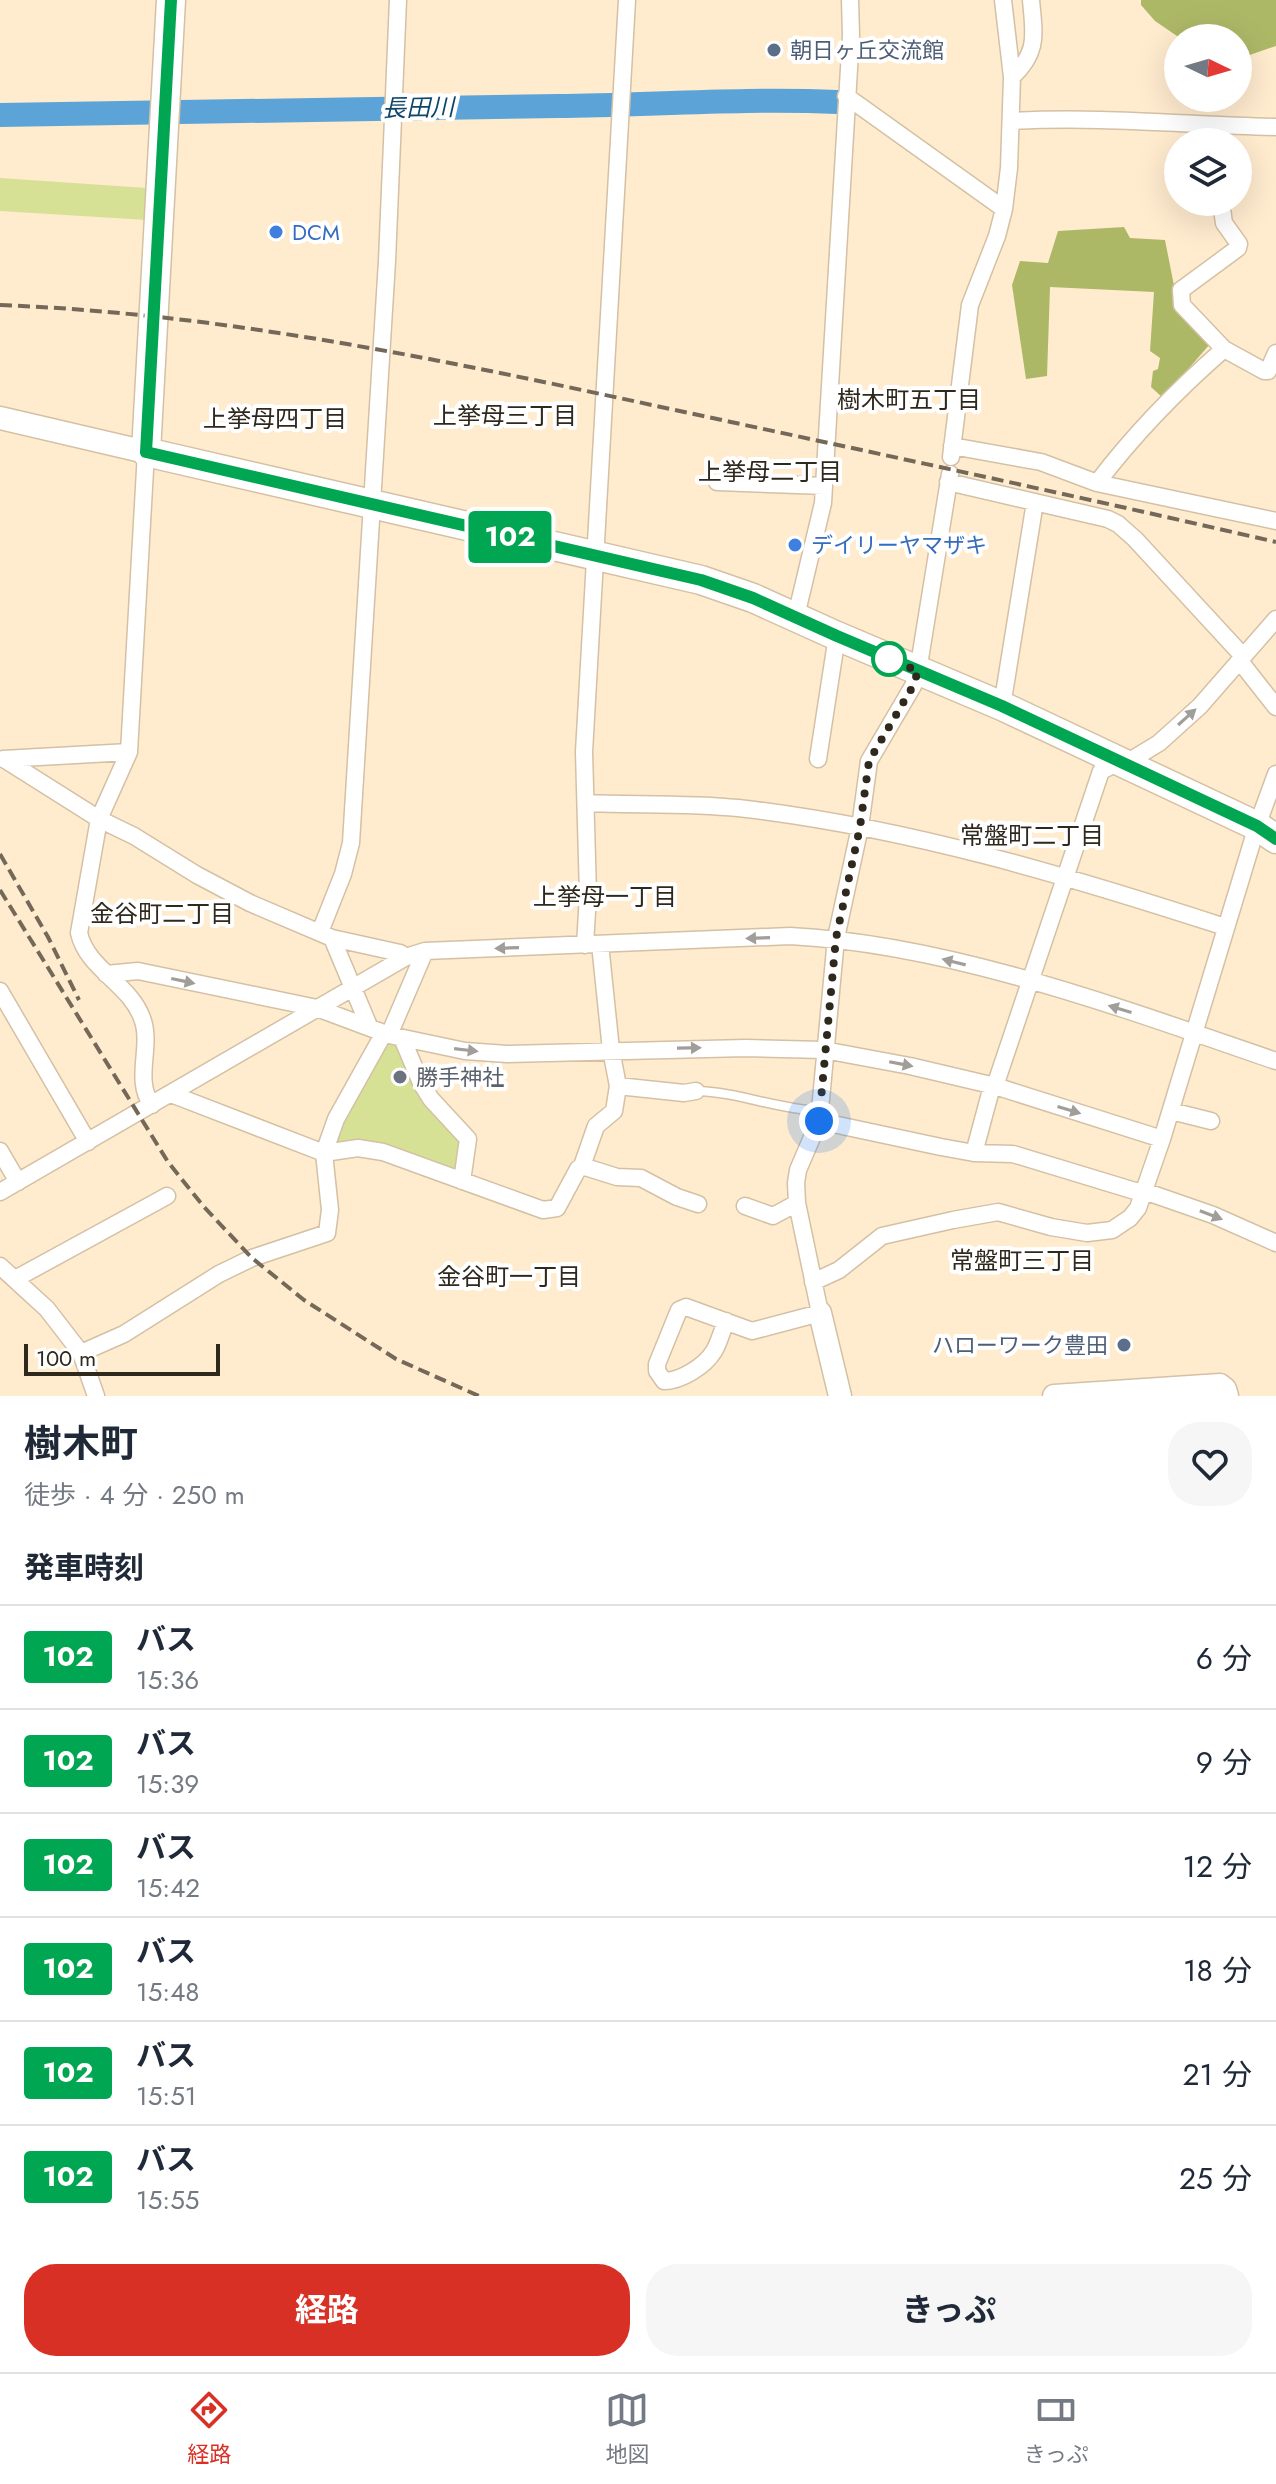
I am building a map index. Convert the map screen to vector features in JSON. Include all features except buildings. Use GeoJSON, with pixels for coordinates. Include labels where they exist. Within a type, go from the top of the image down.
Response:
{"type":"FeatureCollection","features":[{"type":"Feature","properties":{"kind":"highway"},"geometry":{"type":"LineString","coordinates":[[171,0],[146,452],[701,580],[753,598],[1002,706],[1266,832]]}},
{"type":"Feature","properties":{"kind":"street"},"geometry":{"type":"LineString","coordinates":[[398,0],[387,261],[351,843],[326,935],[353,987],[431,1099],[468,1139],[462,1181]]}},
{"type":"Feature","properties":{"kind":"street"},"geometry":{"type":"LineString","coordinates":[[171,1094],[324,1153],[369,1148],[547,1211],[560,1206],[582,1166],[596,1126],[614,1111],[618,1086],[592,945],[584,752],[627,0]]}},
{"type":"Feature","properties":{"kind":"street"},"geometry":{"type":"LineString","coordinates":[[796,616],[823,503],[850,0]]}},
{"type":"Feature","properties":{"kind":"street"},"geometry":{"type":"LineString","coordinates":[[840,1396],[797,1203],[798,1170],[819,1116],[836,938],[860,827],[869,761],[913,686],[918,671],[951,465],[970,305],[997,236],[1004,209],[1012,77],[1003,0]]}},
{"type":"Feature","properties":{"kind":"street"},"geometry":{"type":"LineString","coordinates":[[1012,77],[1025,65],[1033,51],[1031,0]]}},
{"type":"Feature","properties":{"kind":"street"},"geometry":{"type":"LineString","coordinates":[[846,96],[1004,209]]}},
{"type":"Feature","properties":{"kind":"street"},"geometry":{"type":"LineString","coordinates":[[1011,121],[1164,120],[1197,128]]}},
{"type":"Feature","properties":{"kind":"street"},"geometry":{"type":"LineString","coordinates":[[1252,130],[1276,127]]}},
{"type":"Feature","properties":{"kind":"street"},"geometry":{"type":"LineString","coordinates":[[1223,216],[1224,223],[1239,244],[1238,248],[1181,290],[1182,305],[1224,349],[1268,371],[1276,353]]}},
{"type":"Feature","properties":{"kind":"street"},"geometry":{"type":"LineString","coordinates":[[1097,483],[1160,408],[1224,349]]}},
{"type":"Feature","properties":{"kind":"street"},"geometry":{"type":"LineString","coordinates":[[0,418],[146,452],[129,752],[99,819],[79,933],[82,945],[106,974],[127,992],[142,1018],[144,1094],[152,1105]]}},
{"type":"Feature","properties":{"kind":"street"},"geometry":{"type":"LineString","coordinates":[[951,465],[1041,462],[1097,483],[1276,521]]}},
{"type":"Feature","properties":{"kind":"street"},"geometry":{"type":"LineString","coordinates":[[951,465],[1035,502],[1118,524],[1270,687],[1276,707]]}},
{"type":"Feature","properties":{"kind":"street"},"geometry":{"type":"LineString","coordinates":[[717,482],[824,486]]}},
{"type":"Feature","properties":{"kind":"street"},"geometry":{"type":"LineString","coordinates":[[1002,706],[1018,624],[1035,502]]}},
{"type":"Feature","properties":{"kind":"street"},"geometry":{"type":"LineString","coordinates":[[974,1153],[993,1086],[1068,876],[1101,771],[1126,763],[1159,743],[1200,706],[1276,619]]}},
{"type":"Feature","properties":{"kind":"street"},"geometry":{"type":"LineString","coordinates":[[818,759],[837,636]]}},
{"type":"Feature","properties":{"kind":"street"},"geometry":{"type":"LineString","coordinates":[[2,759],[129,752]]}},
{"type":"Feature","properties":{"kind":"street"},"geometry":{"type":"LineString","coordinates":[[2,759],[99,819],[250,903],[326,935],[406,957]]}},
{"type":"Feature","properties":{"kind":"street"},"geometry":{"type":"LineString","coordinates":[[813,1282],[839,1270],[882,1236],[998,1212],[1051,1227],[1087,1233],[1112,1230],[1130,1218],[1138,1208],[1162,1139],[1225,927],[1266,832],[1276,774]]}},
{"type":"Feature","properties":{"kind":"street"},"geometry":{"type":"LineString","coordinates":[[586,803],[735,808],[914,837],[1068,876],[1225,927]]}},
{"type":"Feature","properties":{"kind":"street"},"geometry":{"type":"LineString","coordinates":[[0,1192],[353,987],[406,957],[425,951],[790,936],[836,938],[945,959],[1030,981],[1276,1061]]}},
{"type":"Feature","properties":{"kind":"street"},"geometry":{"type":"LineString","coordinates":[[81,1353],[124,1334],[219,1274],[252,1258],[327,1233],[330,1210],[324,1153],[336,1119],[386,1033],[425,951]]}},
{"type":"Feature","properties":{"kind":"street"},"geometry":{"type":"LineString","coordinates":[[106,974],[138,971],[317,1008],[386,1033],[465,1051],[507,1054],[746,1048],[824,1050],[993,1086],[1162,1139]]}},
{"type":"Feature","properties":{"kind":"street"},"geometry":{"type":"LineString","coordinates":[[0,991],[88,1142]]}},
{"type":"Feature","properties":{"kind":"street"},"geometry":{"type":"LineString","coordinates":[[618,1086],[684,1093],[696,1091]]}},
{"type":"Feature","properties":{"kind":"street"},"geometry":{"type":"LineString","coordinates":[[1171,1111],[1211,1121]]}},
{"type":"Feature","properties":{"kind":"street"},"geometry":{"type":"LineString","coordinates":[[819,1116],[974,1153],[1013,1154],[1135,1191],[1144,1191],[1213,1215],[1276,1243]]}},
{"type":"Feature","properties":{"kind":"street"},"geometry":{"type":"LineString","coordinates":[[0,1151],[18,1182]]}},
{"type":"Feature","properties":{"kind":"street"},"geometry":{"type":"LineString","coordinates":[[582,1166],[617,1177],[641,1178],[698,1204]]}},
{"type":"Feature","properties":{"kind":"street"},"geometry":{"type":"LineString","coordinates":[[15,1279],[167,1196]]}},
{"type":"Feature","properties":{"kind":"street"},"geometry":{"type":"LineString","coordinates":[[745,1206],[773,1216],[797,1203]]}},
{"type":"Feature","properties":{"kind":"street"},"geometry":{"type":"LineString","coordinates":[[0,1266],[47,1309],[81,1353],[95,1396]]}},
{"type":"Feature","properties":{"kind":"street"},"geometry":{"type":"LineString","coordinates":[[726,1321],[713,1353],[689,1373],[672,1381],[664,1381],[657,1371],[657,1364],[679,1310],[686,1307],[726,1321],[752,1331],[820,1313]]}},
{"type":"Feature","properties":{"kind":"street"},"geometry":{"type":"LineString","coordinates":[[1054,1396],[1213,1385],[1223,1387],[1227,1396]]}},
{"type":"Feature","properties":{"kind":"lane"},"geometry":{"type":"LineString","coordinates":[[696,1091],[724,1092],[819,1116]]}},
{"type":"Feature","properties":{"kind":"green space"},"geometry":{"type":"Polygon","coordinates":[[[1141,0],[1276,0],[1276,46],[1252,54],[1252,24],[1164,24],[1164,27],[1141,5],[1141,0]]]}},
{"type":"Feature","properties":{"kind":"green space"},"geometry":{"type":"Polygon","coordinates":[[[0,178],[147,188],[147,220],[0,211],[0,178]]]}},
{"type":"Feature","properties":{"kind":"green space"},"geometry":{"type":"Polygon","coordinates":[[[1124,227],[1130,238],[1165,240],[1180,316],[1210,344],[1163,398],[1151,387],[1153,371],[1158,369],[1160,358],[1150,351],[1154,292],[1050,287],[1047,376],[1026,379],[1012,285],[1020,261],[1048,263],[1058,231],[1124,227]]]}},
{"type":"Feature","properties":{"kind":"green space"},"geometry":{"type":"Polygon","coordinates":[[[395,1043],[465,1138],[460,1164],[456,1165],[453,1173],[334,1142],[341,1124],[387,1045],[395,1043]]]}},
{"type":"Feature","properties":{"kind":"waterway","name":"長田川"},"geometry":{"type":"LineString","coordinates":[[0,115],[732,101],[837,102]]}},
{"type":"Feature","properties":{"kind":"railway"},"geometry":{"type":"LineString","coordinates":[[0,305],[174,319],[347,344],[909,460],[1276,542]]}},
{"type":"Feature","properties":{"kind":"railway"},"geometry":{"type":"LineString","coordinates":[[0,854],[48,937],[79,1000]]}},
{"type":"Feature","properties":{"kind":"railway"},"geometry":{"type":"LineString","coordinates":[[0,890],[168,1162],[204,1207],[252,1258],[304,1300],[396,1359],[479,1396]]}},
{"type":"Feature","properties":{"kind":"bus line","name":"102"},"geometry":{"type":"LineString","coordinates":[[171,0],[146,452],[701,580],[753,598],[1002,706],[1257,826],[1276,839]]}},
{"type":"Feature","properties":{"kind":"place","name":"朝日ヶ丘交流館"},"geometry":{"type":"Point","coordinates":[774,50]}},
{"type":"Feature","properties":{"kind":"place","name":"DCM"},"geometry":{"type":"Point","coordinates":[276,232]}},
{"type":"Feature","properties":{"kind":"place","name":"デイリーヤマザキ"},"geometry":{"type":"Point","coordinates":[795,545]}},
{"type":"Feature","properties":{"kind":"place","name":"勝手神社"},"geometry":{"type":"Point","coordinates":[400,1077]}},
{"type":"Feature","properties":{"kind":"place","name":"ハローワーク豊田"},"geometry":{"type":"Point","coordinates":[1124,1345]}},
{"type":"Feature","properties":{"kind":"district","name":"樹木町五丁目"},"geometry":{"type":"Point","coordinates":[909,400]}},
{"type":"Feature","properties":{"kind":"district","name":"上挙母三丁目"},"geometry":{"type":"Point","coordinates":[505,416]}},
{"type":"Feature","properties":{"kind":"district","name":"上挙母四丁目"},"geometry":{"type":"Point","coordinates":[275,419]}},
{"type":"Feature","properties":{"kind":"district","name":"上挙母二丁目"},"geometry":{"type":"Point","coordinates":[770,472]}},
{"type":"Feature","properties":{"kind":"district","name":"常盤町二丁目"},"geometry":{"type":"Point","coordinates":[1032,836]}},
{"type":"Feature","properties":{"kind":"district","name":"上挙母一丁目"},"geometry":{"type":"Point","coordinates":[605,897]}},
{"type":"Feature","properties":{"kind":"district","name":"金谷町二丁目"},"geometry":{"type":"Point","coordinates":[162,914]}},
{"type":"Feature","properties":{"kind":"district","name":"常盤町三丁目"},"geometry":{"type":"Point","coordinates":[1022,1261]}},
{"type":"Feature","properties":{"kind":"district","name":"金谷町一丁目"},"geometry":{"type":"Point","coordinates":[509,1277]}},
{"type":"Feature","properties":{"kind":"route"},"geometry":{"type":"LineString","coordinates":[[819,1121],[836,938],[860,827],[869,761],[913,686],[918,671],[889,659]]}}]}
